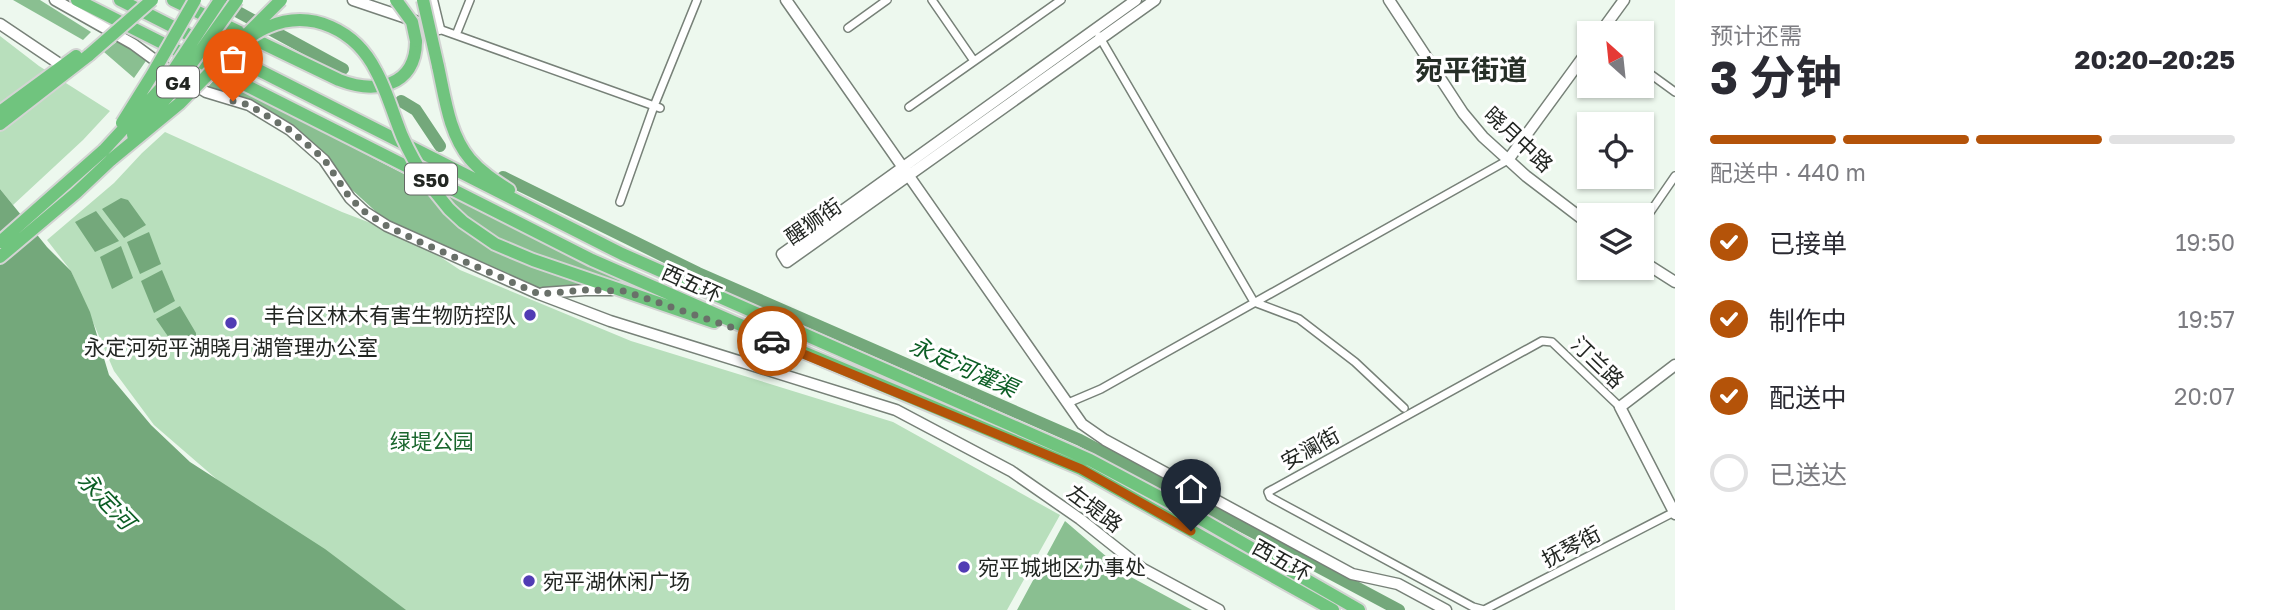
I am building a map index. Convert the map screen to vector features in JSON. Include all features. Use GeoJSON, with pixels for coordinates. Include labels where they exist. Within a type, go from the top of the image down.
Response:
{"type":"FeatureCollection","features":[{"type":"Feature","properties":{"kind":"highway","name":"西五环"},"geometry":{"type":"LineString","coordinates":[[77,0],[592,260],[791,348],[1081,469],[1333,610]]}},
{"type":"Feature","properties":{"kind":"highway","name":"西五环"},"geometry":{"type":"LineString","coordinates":[[120,0],[622,254],[1090,460],[1199,518],[1359,610]]}},
{"type":"Feature","properties":{"kind":"highway"},"geometry":{"type":"LineString","coordinates":[[86,52],[144,0]]}},
{"type":"Feature","properties":{"kind":"highway"},"geometry":{"type":"LineString","coordinates":[[0,124],[53,78],[152,0]]}},
{"type":"Feature","properties":{"kind":"highway"},"geometry":{"type":"LineString","coordinates":[[173,0],[328,75],[360,87],[373,88],[385,86],[403,75],[414,57],[416,40],[412,22],[396,0]]}},
{"type":"Feature","properties":{"kind":"highway"},"geometry":{"type":"LineString","coordinates":[[108,155],[195,0]]}},
{"type":"Feature","properties":{"kind":"highway","name":"G4"},"geometry":{"type":"LineString","coordinates":[[0,257],[76,193],[163,86],[220,0]]}},
{"type":"Feature","properties":{"kind":"highway","name":"G4"},"geometry":{"type":"LineString","coordinates":[[0,242],[108,155],[169,95],[237,0]]}},
{"type":"Feature","properties":{"kind":"highway"},"geometry":{"type":"LineString","coordinates":[[108,155],[180,103],[281,0]]}},
{"type":"Feature","properties":{"kind":"highway"},"geometry":{"type":"LineString","coordinates":[[414,0],[435,32]]}},
{"type":"Feature","properties":{"kind":"highway"},"geometry":{"type":"LineString","coordinates":[[424,0],[435,32],[438,66],[450,120],[468,158],[540,213]]}},
{"type":"Feature","properties":{"kind":"highway"},"geometry":{"type":"LineString","coordinates":[[232,50],[269,26],[286,21],[319,22],[341,31],[360,47],[376,71],[402,137],[428,183],[463,222],[495,244],[533,260],[791,348]]}},
{"type":"Feature","properties":{"kind":"highway"},"geometry":{"type":"LineString","coordinates":[[0,112],[53,78]]}},
{"type":"Feature","properties":{"kind":"street","name":"左堤路"},"geometry":{"type":"LineString","coordinates":[[55,0],[133,44],[206,92],[249,105],[290,130],[324,159],[350,198],[365,212],[387,226],[539,294],[610,321],[896,410],[1011,471],[1080,519],[1143,569],[1219,610]]}},
{"type":"Feature","properties":{"kind":"street"},"geometry":{"type":"LineString","coordinates":[[354,0],[435,32],[456,35],[657,107]]}},
{"type":"Feature","properties":{"kind":"street"},"geometry":{"type":"LineString","coordinates":[[432,0],[435,32]]}},
{"type":"Feature","properties":{"kind":"street"},"geometry":{"type":"LineString","coordinates":[[456,35],[470,0]]}},
{"type":"Feature","properties":{"kind":"street"},"geometry":{"type":"LineString","coordinates":[[786,0],[1082,424],[1105,440],[1352,574],[1398,584],[1446,610]]}},
{"type":"Feature","properties":{"kind":"street"},"geometry":{"type":"LineString","coordinates":[[848,28],[887,0]]}},
{"type":"Feature","properties":{"kind":"street"},"geometry":{"type":"LineString","coordinates":[[932,0],[974,61]]}},
{"type":"Feature","properties":{"kind":"street"},"geometry":{"type":"LineString","coordinates":[[909,107],[1061,0]]}},
{"type":"Feature","properties":{"kind":"street","name":"醒狮街"},"geometry":{"type":"LineString","coordinates":[[1098,34],[1136,0]]}},
{"type":"Feature","properties":{"kind":"street","name":"醒狮街"},"geometry":{"type":"LineString","coordinates":[[907,172],[782,254],[787,262],[1098,34],[1155,0]]}},
{"type":"Feature","properties":{"kind":"street","name":"晓月中路"},"geometry":{"type":"LineString","coordinates":[[1389,0],[1463,113],[1483,137],[1577,215]]}},
{"type":"Feature","properties":{"kind":"street"},"geometry":{"type":"LineString","coordinates":[[1609,21],[1625,0]]}},
{"type":"Feature","properties":{"kind":"street"},"geometry":{"type":"LineString","coordinates":[[620,202],[695,1]]}},
{"type":"Feature","properties":{"kind":"street"},"geometry":{"type":"LineString","coordinates":[[0,24],[66,68]]}},
{"type":"Feature","properties":{"kind":"street"},"geometry":{"type":"LineString","coordinates":[[1098,34],[1254,302],[1299,319],[1355,362],[1404,408]]}},
{"type":"Feature","properties":{"kind":"street"},"geometry":{"type":"LineString","coordinates":[[1068,403],[1101,389],[1508,160],[1577,65]]}},
{"type":"Feature","properties":{"kind":"street"},"geometry":{"type":"LineString","coordinates":[[1654,77],[1675,92]]}},
{"type":"Feature","properties":{"kind":"street"},"geometry":{"type":"LineString","coordinates":[[1654,207],[1675,176]]}},
{"type":"Feature","properties":{"kind":"street"},"geometry":{"type":"LineString","coordinates":[[1654,269],[1675,282]]}},
{"type":"Feature","properties":{"kind":"street"},"geometry":{"type":"LineString","coordinates":[[539,294],[585,290],[624,291]]}},
{"type":"Feature","properties":{"kind":"street","name":"汀兰路"},"geometry":{"type":"LineString","coordinates":[[1552,342],[1619,407]]}},
{"type":"Feature","properties":{"kind":"street","name":"安澜街"},"geometry":{"type":"LineString","coordinates":[[1484,610],[1291,509],[1270,497],[1268,492],[1534,344],[1552,342]]}},
{"type":"Feature","properties":{"kind":"street"},"geometry":{"type":"LineString","coordinates":[[1674,513],[1619,407],[1675,365]]}},
{"type":"Feature","properties":{"kind":"street","name":"抚琴街"},"geometry":{"type":"LineString","coordinates":[[1484,610],[1674,513]]}},
{"type":"Feature","properties":{"kind":"green space"},"geometry":{"type":"Polygon","coordinates":[[[0,36],[39,66],[110,111],[13,205],[0,189],[0,36]]]}},
{"type":"Feature","properties":{"kind":"green space","name":"绿堤公园"},"geometry":{"type":"Polygon","coordinates":[[[165,132],[342,212],[415,240],[460,270],[631,341],[893,422],[1060,515],[1007,610],[364,610],[331,578],[154,425],[114,371],[71,271],[47,240],[114,183],[165,132]]]}},
{"type":"Feature","properties":{"kind":"shaded area"},"geometry":{"type":"Polygon","coordinates":[[[13,0],[40,0],[91,32],[83,40],[13,0]]]}},
{"type":"Feature","properties":{"kind":"shaded area"},"geometry":{"type":"Polygon","coordinates":[[[120,39],[148,58],[134,78],[104,52],[120,39]]]}},
{"type":"Feature","properties":{"kind":"shaded area"},"geometry":{"type":"Polygon","coordinates":[[[217,77],[404,174],[624,281],[537,289],[385,220],[349,187],[326,155],[297,130],[206,89],[217,77]]]}},
{"type":"Feature","properties":{"kind":"shaded area"},"geometry":{"type":"Polygon","coordinates":[[[1065,521],[1129,576],[1192,610],[1017,610],[1065,521]]]}},
{"type":"Feature","properties":{"kind":"water","name":"永定河"},"geometry":{"type":"Polygon","coordinates":[[[0,189],[47,247],[71,271],[90,312],[109,375],[151,425],[190,462],[325,549],[406,610],[0,610],[0,189]]]}},
{"type":"Feature","properties":{"kind":"water"},"geometry":{"type":"Polygon","coordinates":[[[121,198],[128,200],[146,225],[124,238],[102,209],[121,198]]]}},
{"type":"Feature","properties":{"kind":"water"},"geometry":{"type":"Polygon","coordinates":[[[96,211],[119,241],[95,252],[75,222],[96,211]]]}},
{"type":"Feature","properties":{"kind":"water"},"geometry":{"type":"Polygon","coordinates":[[[149,232],[161,264],[140,274],[127,242],[149,232]]]}},
{"type":"Feature","properties":{"kind":"water"},"geometry":{"type":"Polygon","coordinates":[[[121,246],[133,278],[112,289],[100,257],[121,246]]]}},
{"type":"Feature","properties":{"kind":"water"},"geometry":{"type":"Polygon","coordinates":[[[162,270],[175,301],[154,313],[141,281],[162,270]]]}},
{"type":"Feature","properties":{"kind":"water"},"geometry":{"type":"Polygon","coordinates":[[[180,306],[196,337],[176,348],[156,319],[180,306]]]}},
{"type":"Feature","properties":{"kind":"waterway","name":"永定河灌渠"},"geometry":{"type":"LineString","coordinates":[[216,0],[343,69]]}},
{"type":"Feature","properties":{"kind":"waterway","name":"永定河灌渠"},"geometry":{"type":"LineString","coordinates":[[401,101],[416,110],[440,146]]}},
{"type":"Feature","properties":{"kind":"waterway","name":"永定河灌渠"},"geometry":{"type":"LineString","coordinates":[[503,177],[698,273],[1080,440],[1399,610]]}},
{"type":"Feature","properties":{"kind":"way so far"},"geometry":{"type":"LineString","coordinates":[[233,101],[249,105],[290,130],[324,159],[350,198],[365,212],[420,242],[539,294],[603,289],[624,291],[772,341]]}},
{"type":"Feature","properties":{"kind":"place","name":"丰台区林木有害生物防控队"},"geometry":{"type":"Point","coordinates":[530,315]}},
{"type":"Feature","properties":{"kind":"place","name":"永定河宛平湖晓月湖管理办公室"},"geometry":{"type":"Point","coordinates":[231,323]}},
{"type":"Feature","properties":{"kind":"place","name":"宛平城地区办事处"},"geometry":{"type":"Point","coordinates":[964,567]}},
{"type":"Feature","properties":{"kind":"place","name":"宛平湖休闲广场"},"geometry":{"type":"Point","coordinates":[529,581]}},
{"type":"Feature","properties":{"kind":"district","name":"宛平街道"},"geometry":{"type":"Point","coordinates":[1471,69]}},
{"type":"Feature","properties":{"kind":"route"},"geometry":{"type":"LineString","coordinates":[[772,341],[1081,469],[1191,531]]}}]}
